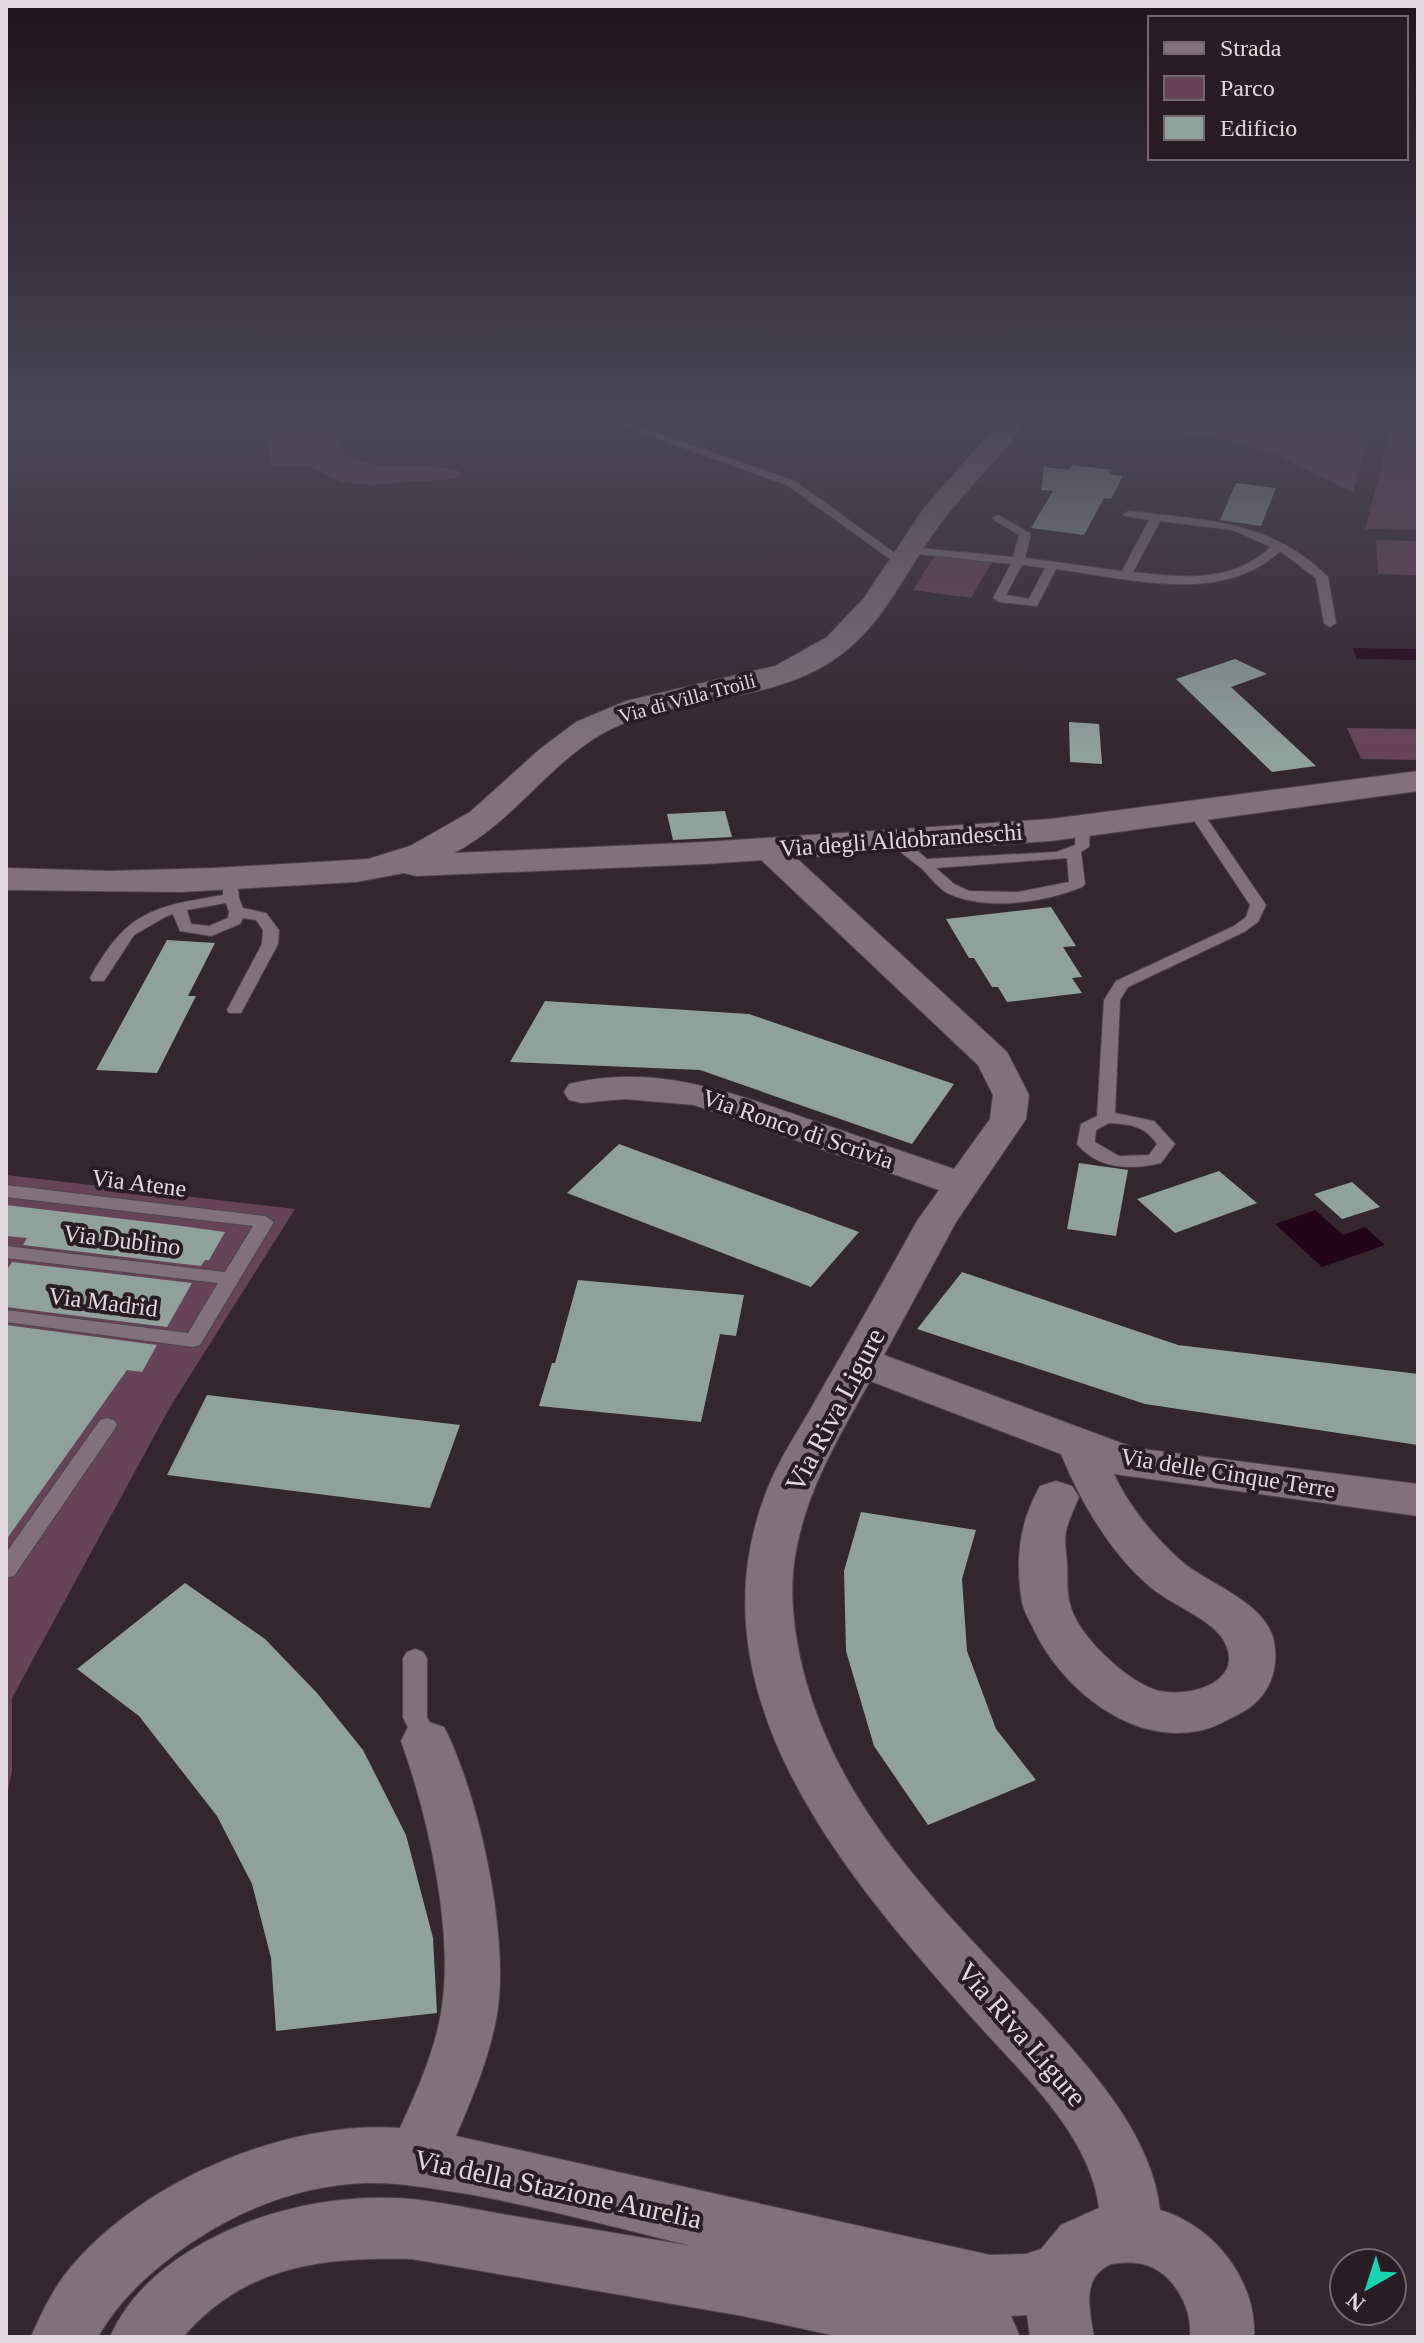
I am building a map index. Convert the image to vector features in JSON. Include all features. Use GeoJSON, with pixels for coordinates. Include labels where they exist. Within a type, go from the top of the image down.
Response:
{"type":"FeatureCollection","features":[{"type":"Feature","properties":{"kind":"street","name":"Via di Villa Troili"},"geometry":{"type":"LineString","coordinates":[[6,879],[94,883],[233,896],[381,867],[440,845],[495,813],[559,748],[596,724],[635,709],[771,676],[826,653],[868,614],[922,531]]}},
{"type":"Feature","properties":{"kind":"street","name":"Via degli Aldobrandeschi"},"geometry":{"type":"LineString","coordinates":[[381,867],[896,840],[1078,839],[1196,813],[1418,781]]}},
{"type":"Feature","properties":{"kind":"street","name":"Via Riva Ligure"},"geometry":{"type":"LineString","coordinates":[[767,848],[980,1047],[1002,1072],[1011,1095],[1008,1119],[937,1221],[795,1477],[779,1520],[771,1561],[771,1634],[777,1674],[792,1726],[827,1800],[856,1843],[1051,2065],[1100,2126],[1128,2194],[1132,2232]]}},
{"type":"Feature","properties":{"kind":"street","name":"Via Ronco di Scrivia"},"geometry":{"type":"LineString","coordinates":[[582,1092],[624,1088],[699,1094],[963,1185]]}},
{"type":"Feature","properties":{"kind":"street","name":"Via delle Cinque Terre"},"geometry":{"type":"LineString","coordinates":[[861,1362],[1130,1463],[1418,1500]]}},
{"type":"Feature","properties":{"kind":"street"},"geometry":{"type":"LineString","coordinates":[[1056,1497],[1042,1534],[1046,1605],[1065,1644],[1093,1674],[1127,1700],[1158,1712],[1197,1712],[1237,1694],[1252,1671],[1250,1639],[1230,1616],[1165,1574],[1124,1530],[1095,1481],[1079,1444]]}},
{"type":"Feature","properties":{"kind":"street"},"geometry":{"type":"LineString","coordinates":[[417,2158],[459,2053],[468,2024],[473,1985],[450,1820],[420,1729]]}},
{"type":"Feature","properties":{"kind":"street","name":"Via della Stazione Aurelia"},"geometry":{"type":"LineString","coordinates":[[63,2337],[89,2294],[115,2263],[170,2219],[208,2198],[286,2170],[339,2157],[417,2158],[497,2171],[990,2286],[1026,2285],[1060,2272]]}},
{"type":"Feature","properties":{"kind":"street"},"geometry":{"type":"LineString","coordinates":[[142,2337],[178,2296],[240,2254],[272,2241],[306,2234],[377,2227],[412,2229],[743,2285],[988,2337]]}},
{"type":"Feature","properties":{"kind":"street"},"geometry":{"type":"LineString","coordinates":[[1062,2337],[1055,2315],[1055,2292],[1060,2272],[1073,2254],[1090,2240],[1110,2233],[1132,2232],[1161,2238],[1187,2254],[1207,2277],[1229,2328]]}},
{"type":"Feature","properties":{"kind":"lane"},"geometry":{"type":"LineString","coordinates":[[866,531],[905,556],[1018,561],[1196,581],[1249,571],[1266,562],[1279,546]]}},
{"type":"Feature","properties":{"kind":"lane"},"geometry":{"type":"LineString","coordinates":[[1021,531],[1025,534],[1018,561],[1000,600],[1033,603],[1052,565]]}},
{"type":"Feature","properties":{"kind":"lane"},"geometry":{"type":"LineString","coordinates":[[1126,575],[1149,531]]}},
{"type":"Feature","properties":{"kind":"lane"},"geometry":{"type":"LineString","coordinates":[[1245,531],[1279,546],[1322,577],[1330,623]]}},
{"type":"Feature","properties":{"kind":"lane"},"geometry":{"type":"LineString","coordinates":[[1106,1118],[1112,1000],[1122,984],[1239,929],[1253,919],[1258,905],[1196,813]]}},
{"type":"Feature","properties":{"kind":"lane"},"geometry":{"type":"LineString","coordinates":[[925,864],[940,882],[960,894],[1029,895],[1069,889],[1077,884],[1078,839]]}},
{"type":"Feature","properties":{"kind":"lane"},"geometry":{"type":"LineString","coordinates":[[896,840],[917,861],[925,864],[1058,856],[1078,839]]}},
{"type":"Feature","properties":{"kind":"lane"},"geometry":{"type":"LineString","coordinates":[[178,907],[185,928],[198,931],[225,928],[235,921],[233,896]]}},
{"type":"Feature","properties":{"kind":"lane"},"geometry":{"type":"LineString","coordinates":[[98,978],[118,940],[134,926],[178,907],[233,896],[261,916],[271,930],[270,944],[235,1010]]}},
{"type":"Feature","properties":{"kind":"lane","name":"Via Atene"},"geometry":{"type":"LineString","coordinates":[[6,1191],[265,1222],[232,1279]]}},
{"type":"Feature","properties":{"kind":"lane","name":"Via Dublino"},"geometry":{"type":"LineString","coordinates":[[6,1252],[232,1279]]}},
{"type":"Feature","properties":{"kind":"lane","name":"Via Madrid"},"geometry":{"type":"LineString","coordinates":[[6,1316],[193,1340],[232,1279]]}},
{"type":"Feature","properties":{"kind":"lane"},"geometry":{"type":"LineString","coordinates":[[6,1570],[107,1425]]}},
{"type":"Feature","properties":{"kind":"lane"},"geometry":{"type":"LineString","coordinates":[[415,1658],[420,1729]]}},
{"type":"Feature","properties":{"kind":"green space"},"geometry":{"type":"Polygon","coordinates":[[[1376,540],[1418,541],[1418,575],[1378,574],[1376,540]]]}},
{"type":"Feature","properties":{"kind":"green space"},"geometry":{"type":"Polygon","coordinates":[[[935,555],[992,562],[971,598],[913,590],[935,555]]]}},
{"type":"Feature","properties":{"kind":"green space"},"geometry":{"type":"Polygon","coordinates":[[[1347,728],[1418,729],[1418,760],[1361,759],[1347,728]]]}},
{"type":"Feature","properties":{"kind":"green space"},"geometry":{"type":"Polygon","coordinates":[[[6,1175],[295,1209],[170,1407],[12,1698],[12,1771],[6,1800],[6,1175]]]}},
{"type":"Feature","properties":{"kind":"shaded area"},"geometry":{"type":"Polygon","coordinates":[[[1352,648],[1417,649],[1418,660],[1357,659],[1352,648]]]}},
{"type":"Feature","properties":{"kind":"shaded area"},"geometry":{"type":"Polygon","coordinates":[[[1315,1210],[1343,1235],[1365,1227],[1385,1245],[1322,1267],[1275,1224],[1315,1210]]]}},
{"type":"Feature","properties":{"kind":"building"},"geometry":{"type":"Polygon","coordinates":[[[1056,531],[1086,531],[1084,535],[1056,531]]]}},
{"type":"Feature","properties":{"kind":"building"},"geometry":{"type":"Polygon","coordinates":[[[1235,659],[1267,674],[1231,687],[1316,766],[1272,772],[1176,679],[1235,659]]]}},
{"type":"Feature","properties":{"kind":"building"},"geometry":{"type":"Polygon","coordinates":[[[1069,722],[1099,724],[1102,764],[1070,762],[1069,722]]]}},
{"type":"Feature","properties":{"kind":"building"},"geometry":{"type":"Polygon","coordinates":[[[725,811],[732,837],[673,840],[667,814],[725,811]]]}},
{"type":"Feature","properties":{"kind":"building"},"geometry":{"type":"Polygon","coordinates":[[[1051,907],[1076,946],[1063,947],[1082,977],[1072,978],[1082,993],[1007,1002],[998,987],[992,987],[974,958],[969,958],[946,919],[1051,907]]]}},
{"type":"Feature","properties":{"kind":"building"},"geometry":{"type":"Polygon","coordinates":[[[167,940],[215,943],[188,996],[196,996],[157,1073],[96,1070],[167,940]]]}},
{"type":"Feature","properties":{"kind":"building"},"geometry":{"type":"Polygon","coordinates":[[[545,1001],[749,1014],[954,1084],[912,1144],[700,1070],[510,1062],[545,1001]]]}},
{"type":"Feature","properties":{"kind":"building"},"geometry":{"type":"Polygon","coordinates":[[[619,1144],[859,1232],[811,1287],[567,1193],[619,1144]]]}},
{"type":"Feature","properties":{"kind":"building"},"geometry":{"type":"Polygon","coordinates":[[[1079,1163],[1128,1170],[1116,1236],[1067,1229],[1079,1163]]]}},
{"type":"Feature","properties":{"kind":"building"},"geometry":{"type":"Polygon","coordinates":[[[1219,1171],[1257,1203],[1175,1233],[1137,1199],[1219,1171]]]}},
{"type":"Feature","properties":{"kind":"building"},"geometry":{"type":"Polygon","coordinates":[[[1352,1182],[1380,1207],[1342,1219],[1314,1194],[1352,1182]]]}},
{"type":"Feature","properties":{"kind":"building"},"geometry":{"type":"Polygon","coordinates":[[[6,1205],[225,1232],[209,1260],[201,1266],[23,1245],[27,1238],[6,1236],[6,1205]]]}},
{"type":"Feature","properties":{"kind":"building"},"geometry":{"type":"Polygon","coordinates":[[[12,1262],[192,1283],[167,1327],[6,1307],[6,1271],[12,1262]]]}},
{"type":"Feature","properties":{"kind":"building"},"geometry":{"type":"Polygon","coordinates":[[[962,1272],[1178,1345],[1418,1374],[1418,1445],[1145,1404],[917,1329],[962,1272]]]}},
{"type":"Feature","properties":{"kind":"building"},"geometry":{"type":"Polygon","coordinates":[[[578,1280],[744,1295],[736,1336],[720,1334],[701,1422],[539,1406],[552,1363],[555,1363],[578,1280]]]}},
{"type":"Feature","properties":{"kind":"building"},"geometry":{"type":"Polygon","coordinates":[[[6,1325],[157,1345],[142,1372],[127,1370],[6,1540],[6,1325]]]}},
{"type":"Feature","properties":{"kind":"building"},"geometry":{"type":"Polygon","coordinates":[[[207,1395],[460,1425],[430,1508],[167,1475],[207,1395]]]}},
{"type":"Feature","properties":{"kind":"building"},"geometry":{"type":"Polygon","coordinates":[[[861,1512],[976,1530],[962,1579],[967,1651],[996,1729],[1036,1780],[928,1825],[874,1746],[846,1651],[844,1571],[861,1512]]]}},
{"type":"Feature","properties":{"kind":"building"},"geometry":{"type":"Polygon","coordinates":[[[185,1583],[265,1639],[317,1693],[363,1750],[406,1835],[433,1938],[437,2013],[276,2031],[271,1958],[252,1884],[217,1816],[139,1716],[77,1669],[185,1583]]]}}]}
